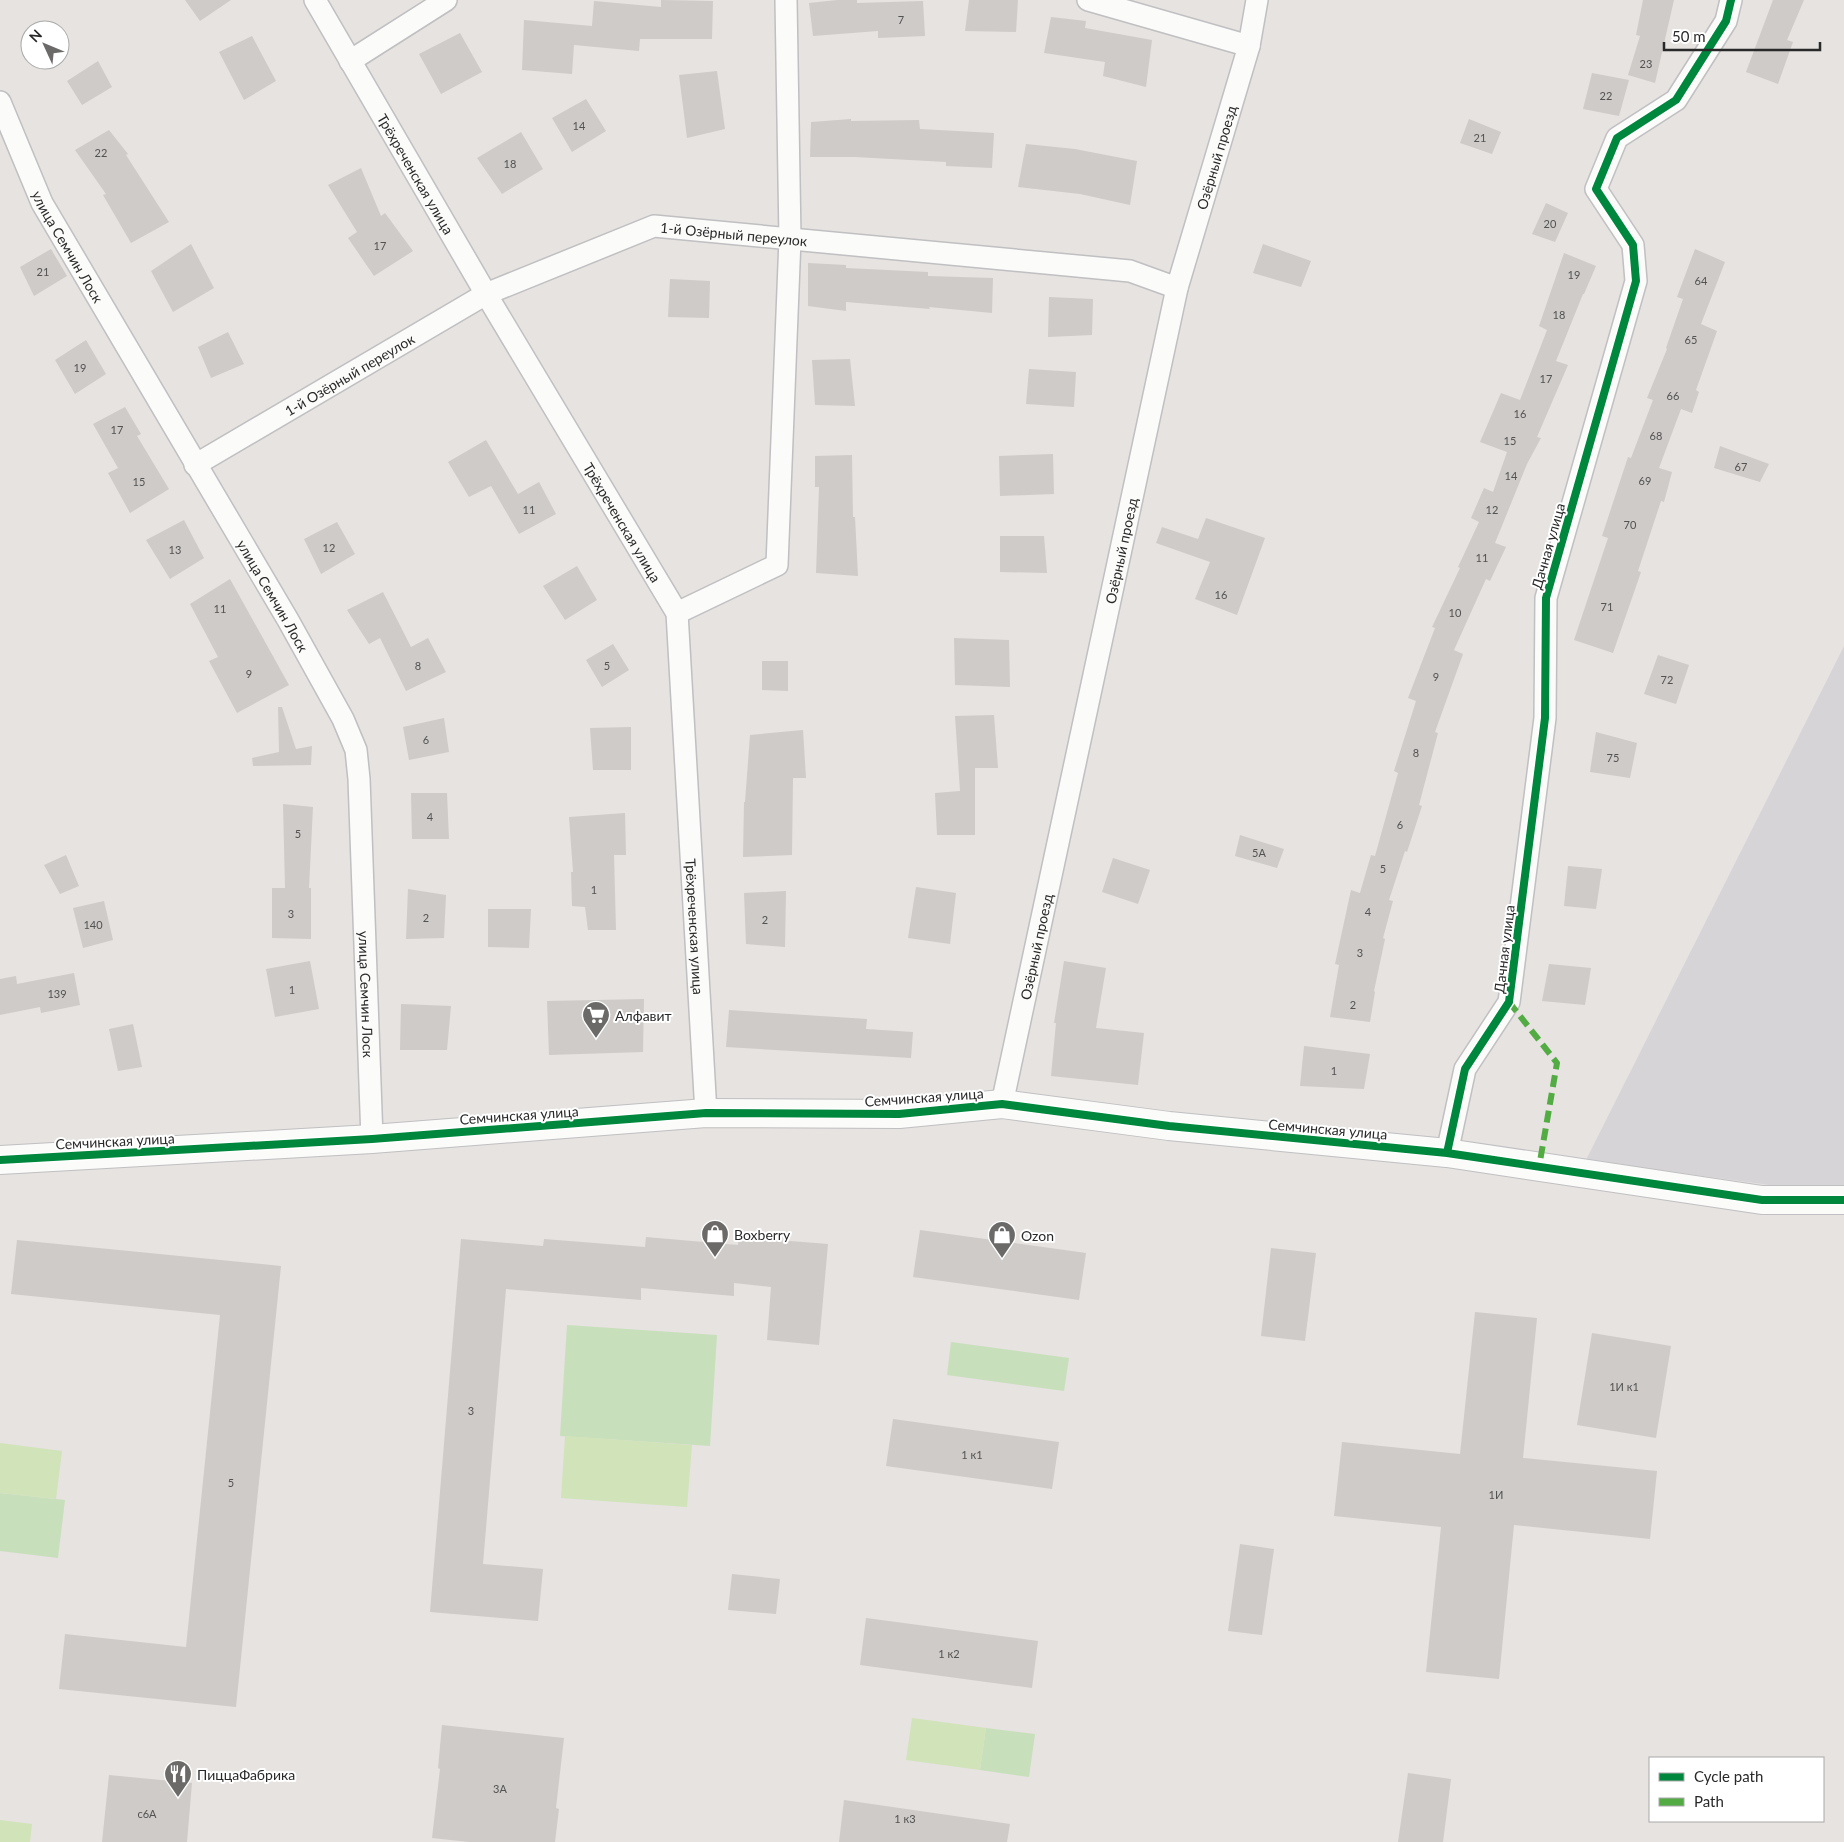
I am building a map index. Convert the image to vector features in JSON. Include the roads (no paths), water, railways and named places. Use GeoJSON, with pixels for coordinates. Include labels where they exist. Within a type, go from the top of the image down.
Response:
{"type":"FeatureCollection","features":[{"type":"Feature","properties":{"kind":"street","name":"Трёхреченская улица"},"geometry":{"type":"LineString","coordinates":[[315,0],[486,294],[677,613],[706,1113]]}},
{"type":"Feature","properties":{"kind":"street"},"geometry":{"type":"LineString","coordinates":[[350,61],[446,0]]}},
{"type":"Feature","properties":{"kind":"street"},"geometry":{"type":"LineString","coordinates":[[677,613],[777,565],[790,239],[786,0]]}},
{"type":"Feature","properties":{"kind":"street"},"geometry":{"type":"LineString","coordinates":[[1088,0],[1249,46]]}},
{"type":"Feature","properties":{"kind":"street","name":"Озёрный проезд"},"geometry":{"type":"LineString","coordinates":[[1002,1104],[1177,288],[1249,46],[1257,0]]}},
{"type":"Feature","properties":{"kind":"street","name":"Дачная улица"},"geometry":{"type":"LineString","coordinates":[[1447,1153],[1465,1069],[1510,1002],[1545,718],[1546,598],[1636,281],[1633,244],[1596,188],[1617,138],[1676,100],[1726,21],[1731,0]]}},
{"type":"Feature","properties":{"kind":"street","name":"улица Семчин Лоск"},"geometry":{"type":"LineString","coordinates":[[0,102],[42,203],[288,620],[343,719],[356,750],[359,779],[372,1139]]}},
{"type":"Feature","properties":{"kind":"street","name":"1-й Озёрный переулок"},"geometry":{"type":"LineString","coordinates":[[195,465],[486,294],[654,226],[1130,271],[1177,288]]}},
{"type":"Feature","properties":{"kind":"street","name":"Семчинская улица"},"geometry":{"type":"LineString","coordinates":[[0,1160],[372,1139],[706,1113],[899,1114],[1002,1104],[1169,1126],[1447,1153],[1762,1200],[1844,1200]]}},
{"type":"Feature","properties":{"kind":"place","name":"Алфавит"},"geometry":{"type":"Point","coordinates":[596,1039]}},
{"type":"Feature","properties":{"kind":"place","name":"Boxberry"},"geometry":{"type":"Point","coordinates":[715,1258]}},
{"type":"Feature","properties":{"kind":"place","name":"Ozon"},"geometry":{"type":"Point","coordinates":[1002,1259]}},
{"type":"Feature","properties":{"kind":"place","name":"ПиццаФабрика"},"geometry":{"type":"Point","coordinates":[178,1798]}}]}
